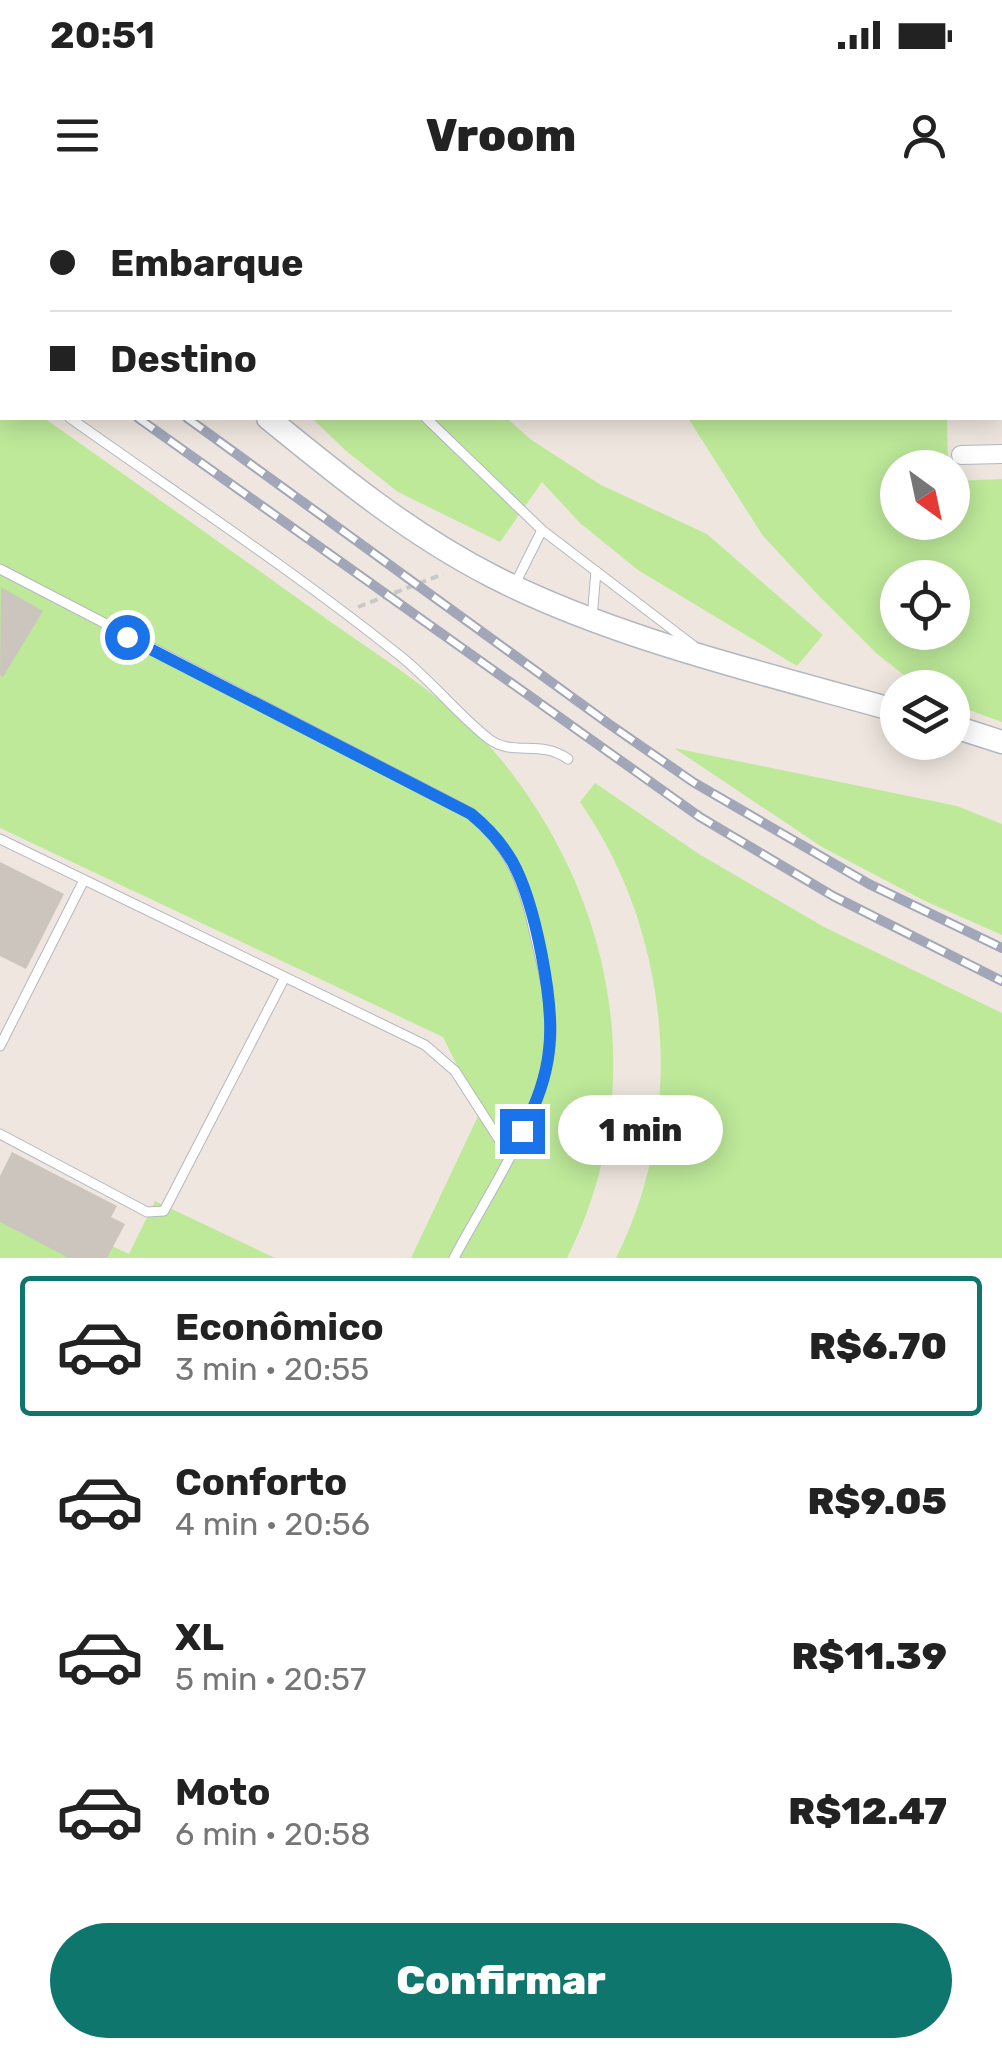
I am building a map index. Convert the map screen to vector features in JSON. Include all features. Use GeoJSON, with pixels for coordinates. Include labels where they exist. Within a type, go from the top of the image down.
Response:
{"type":"FeatureCollection","features":[{"type":"Feature","properties":{"kind":"street"},"geometry":{"type":"LineString","coordinates":[[270,420],[377,506],[514,586],[592,618],[708,657],[880,706]]}},
{"type":"Feature","properties":{"kind":"street"},"geometry":{"type":"LineString","coordinates":[[970,455],[1002,454]]}},
{"type":"Feature","properties":{"kind":"street"},"geometry":{"type":"LineString","coordinates":[[970,732],[1002,742]]}},
{"type":"Feature","properties":{"kind":"lane"},"geometry":{"type":"LineString","coordinates":[[73,420],[418,670],[492,741],[510,748],[540,747],[568,759]]}},
{"type":"Feature","properties":{"kind":"lane"},"geometry":{"type":"LineString","coordinates":[[428,420],[542,530],[708,657]]}},
{"type":"Feature","properties":{"kind":"lane"},"geometry":{"type":"LineString","coordinates":[[514,586],[542,530]]}},
{"type":"Feature","properties":{"kind":"lane"},"geometry":{"type":"LineString","coordinates":[[0,569],[471,814],[494,836],[513,863],[526,894],[550,1014],[549,1052],[541,1089],[454,1258]]}},
{"type":"Feature","properties":{"kind":"lane"},"geometry":{"type":"LineString","coordinates":[[592,618],[596,572]]}},
{"type":"Feature","properties":{"kind":"lane"},"geometry":{"type":"LineString","coordinates":[[0,839],[436,1052],[455,1071],[509,1155]]}},
{"type":"Feature","properties":{"kind":"lane"},"geometry":{"type":"LineString","coordinates":[[0,1046],[84,880]]}},
{"type":"Feature","properties":{"kind":"lane"},"geometry":{"type":"LineString","coordinates":[[0,1134],[147,1212],[164,1211],[285,977]]}},
{"type":"Feature","properties":{"kind":"path"},"geometry":{"type":"LineString","coordinates":[[342,612],[470,563]]}},
{"type":"Feature","properties":{"kind":"green space"},"geometry":{"type":"Polygon","coordinates":[[[0,420],[47,420],[441,701],[484,740],[542,817],[573,876],[595,938],[609,1001],[613,1066],[608,1131],[593,1195],[567,1258],[411,1258],[480,1112],[443,1037],[0,828],[0,420]]]}},
{"type":"Feature","properties":{"kind":"green space"},"geometry":{"type":"Polygon","coordinates":[[[314,420],[509,420],[530,439],[601,485],[707,534],[823,635],[797,666],[638,570],[580,523],[542,482],[500,542],[398,492],[314,420]]]}},
{"type":"Feature","properties":{"kind":"green space"},"geometry":{"type":"Polygon","coordinates":[[[689,420],[947,420],[948,450],[880,450],[880,540],[970,540],[970,480],[1002,479],[1002,722],[970,710],[970,670],[898,670],[876,653],[763,536],[689,420]]]}},
{"type":"Feature","properties":{"kind":"green space"},"geometry":{"type":"Polygon","coordinates":[[[674,748],[957,806],[1002,824],[1002,935],[925,901],[822,847],[674,748]]]}},
{"type":"Feature","properties":{"kind":"green space"},"geometry":{"type":"Polygon","coordinates":[[[595,783],[699,854],[824,927],[1002,1013],[1002,1258],[616,1258],[639,1203],[654,1145],[660,1086],[659,1026],[650,966],[634,908],[611,853],[580,802],[595,783]]]}},
{"type":"Feature","properties":{"kind":"green space"},"geometry":{"type":"Polygon","coordinates":[[[0,1193],[129,1254],[155,1201],[275,1258],[0,1258],[0,1193]]]}},
{"type":"Feature","properties":{"kind":"building"},"geometry":{"type":"Polygon","coordinates":[[[1,587],[43,611],[3,677],[0,675],[1,587]]]}},
{"type":"Feature","properties":{"kind":"building"},"geometry":{"type":"Polygon","coordinates":[[[0,862],[64,894],[26,969],[0,956],[0,862]]]}},
{"type":"Feature","properties":{"kind":"building"},"geometry":{"type":"Polygon","coordinates":[[[12,1152],[117,1206],[111,1217],[125,1224],[107,1258],[69,1258],[0,1222],[0,1176],[12,1152]]]}},
{"type":"Feature","properties":{"kind":"railway"},"geometry":{"type":"LineString","coordinates":[[141,420],[700,817],[833,896],[1002,981]]}},
{"type":"Feature","properties":{"kind":"railway"},"geometry":{"type":"LineString","coordinates":[[190,420],[693,782],[869,884],[1002,948]]}},
{"type":"Feature","properties":{"kind":"route"},"geometry":{"type":"LineString","coordinates":[[127,637],[471,814],[494,836],[513,863],[526,894],[550,1014],[546,1071],[535,1107],[522,1131]]}}]}
